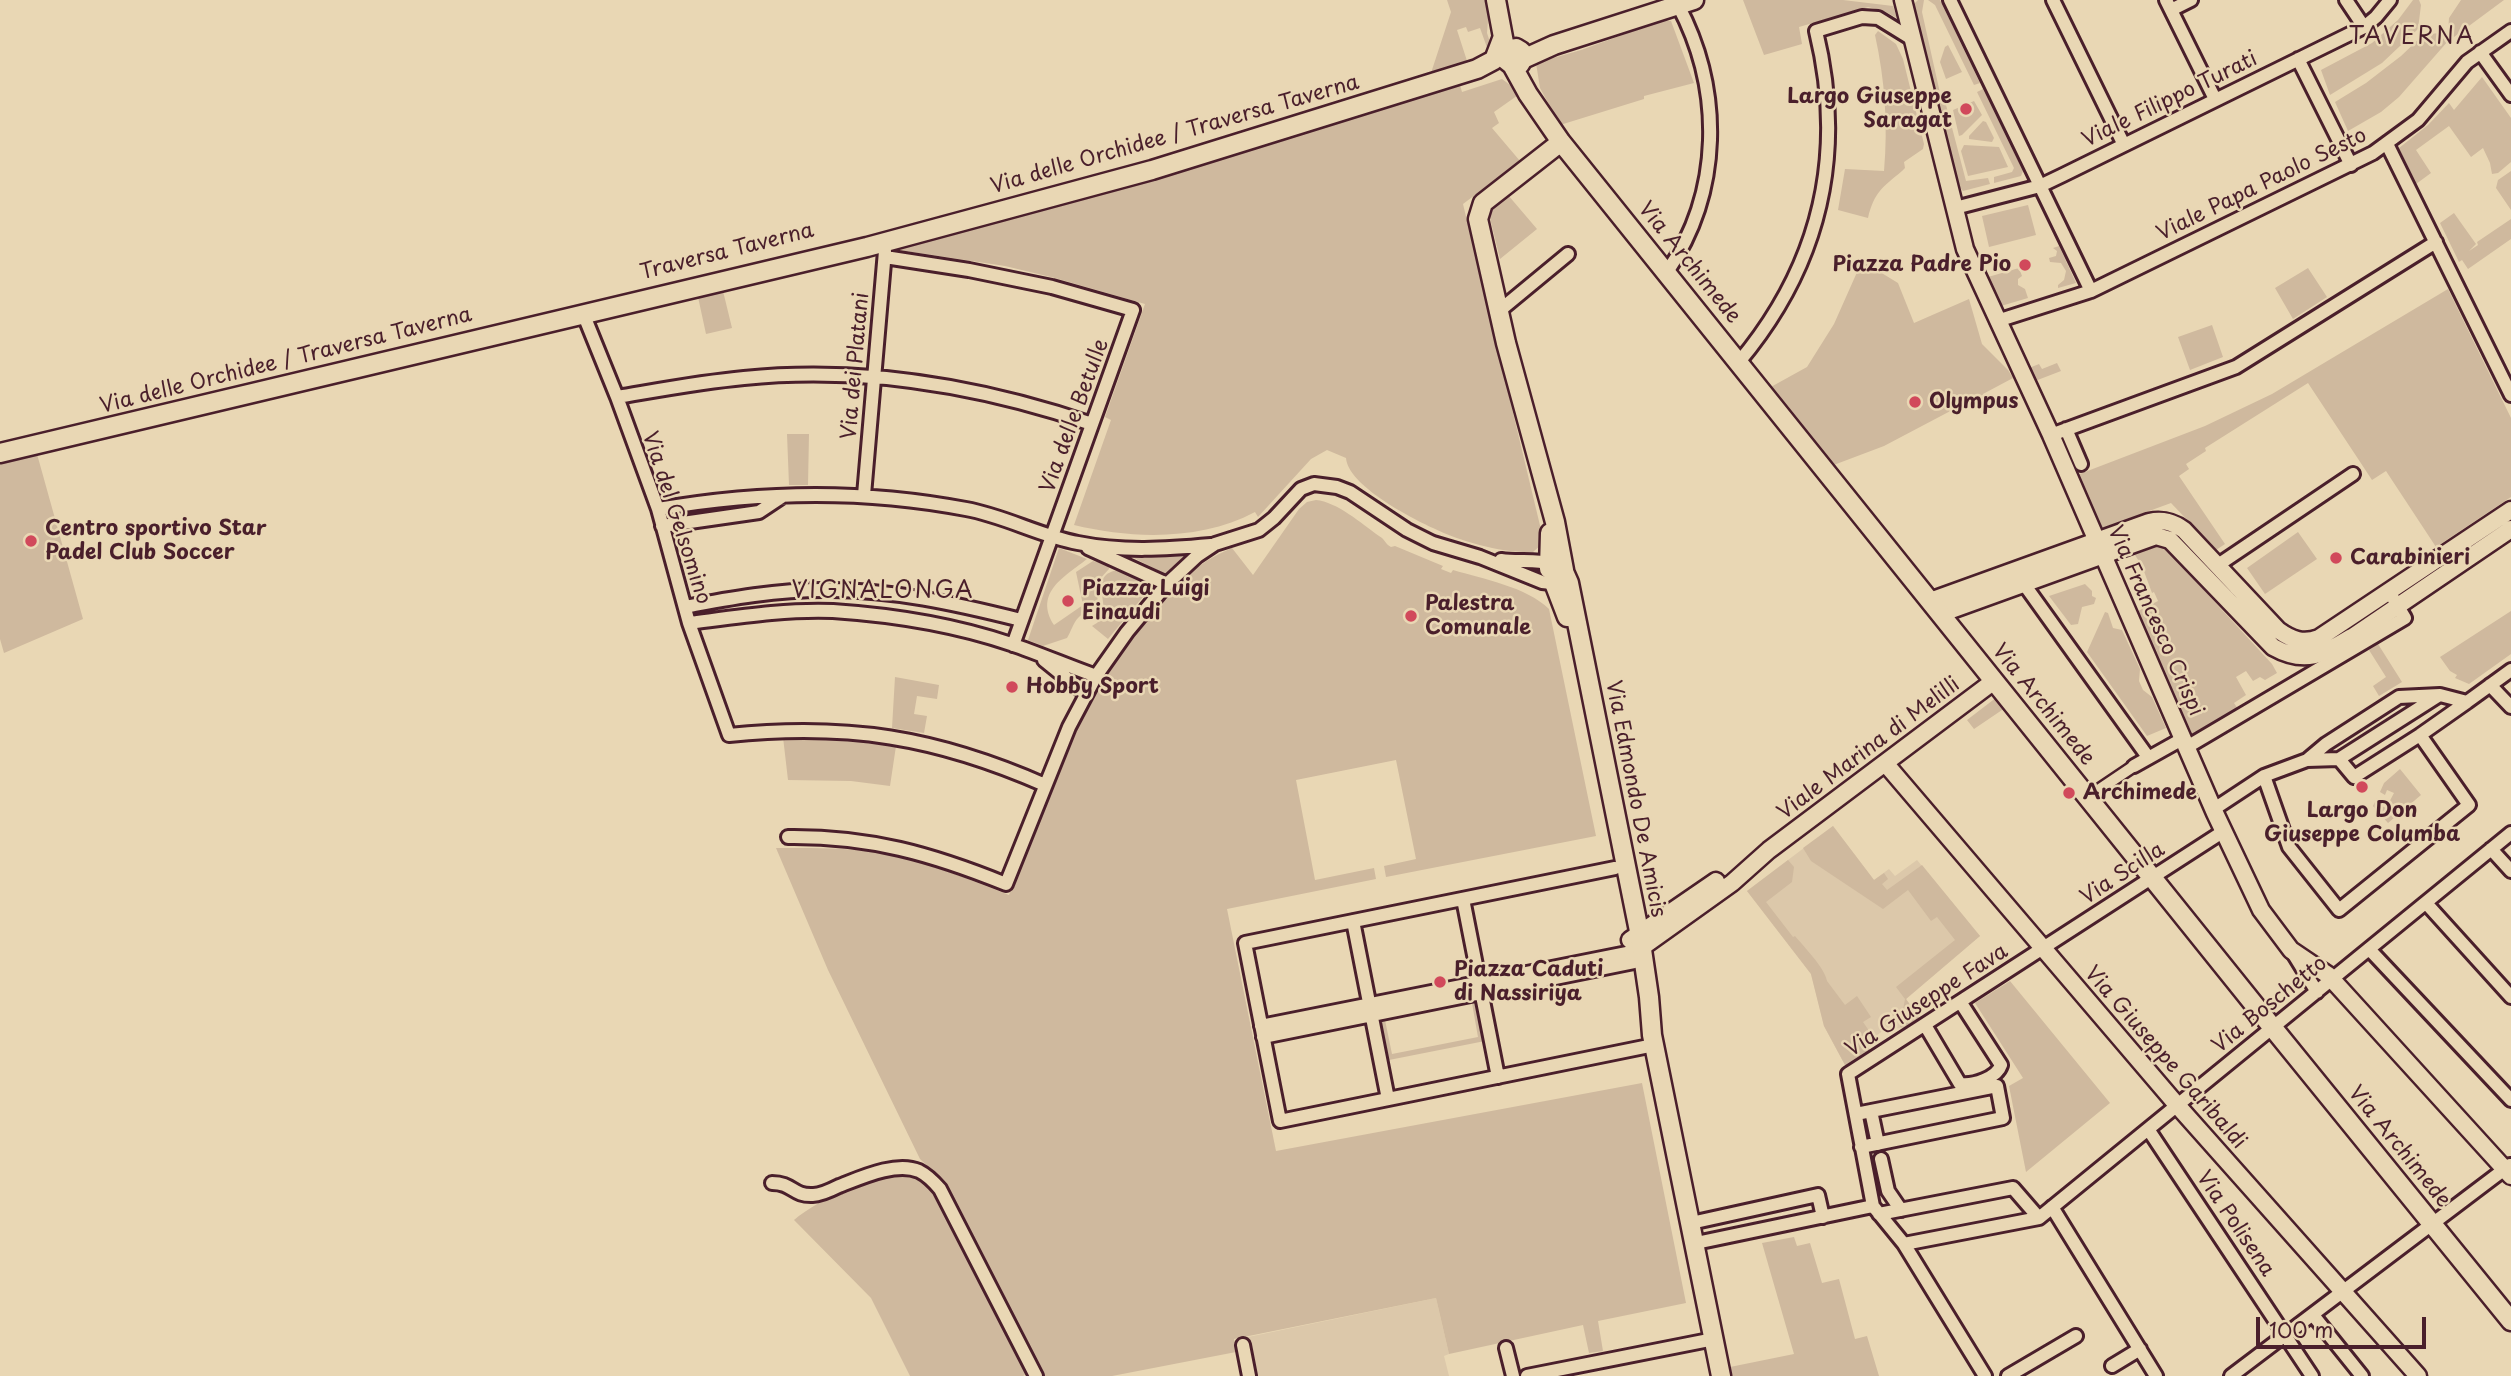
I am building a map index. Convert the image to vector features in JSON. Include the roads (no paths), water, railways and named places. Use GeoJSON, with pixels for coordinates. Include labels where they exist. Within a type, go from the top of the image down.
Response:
{"type":"FeatureCollection","features":[{"type":"Feature","properties":{"kind":"main road","name":"Via Archimede"},"geometry":{"type":"LineString","coordinates":[[1497,0],[1513,58],[1543,117],[1561,142],[2511,1321]]}},
{"type":"Feature","properties":{"kind":"main road","name":"Via delle Orchidee / Traversa Taverna"},"geometry":{"type":"LineString","coordinates":[[0,453],[867,247],[884,249],[1152,170],[1686,2]]}},
{"type":"Feature","properties":{"kind":"main road"},"geometry":{"type":"LineString","coordinates":[[1554,574],[1560,540],[1499,311],[1479,224],[1479,208],[1561,142]]}},
{"type":"Feature","properties":{"kind":"main road"},"geometry":{"type":"LineString","coordinates":[[1542,478],[1554,574]]}},
{"type":"Feature","properties":{"kind":"main road","name":"Via Edmondo De Amicis"},"geometry":{"type":"LineString","coordinates":[[1554,574],[1566,613],[1615,869],[1635,943]]}},
{"type":"Feature","properties":{"kind":"main road","name":"Via Edmondo De Amicis"},"geometry":{"type":"LineString","coordinates":[[1554,574],[1569,583],[1635,943],[1642,1002],[1653,1040],[1692,1223],[1721,1376]]}},
{"type":"Feature","properties":{"kind":"street","name":"Via Francesco Crispi"},"geometry":{"type":"LineString","coordinates":[[1903,0],[1965,249],[2051,435],[2214,809],[2261,910],[2291,950],[2332,980],[2509,1170]]}},
{"type":"Feature","properties":{"kind":"street"},"geometry":{"type":"LineString","coordinates":[[1950,0],[2091,290]]}},
{"type":"Feature","properties":{"kind":"street"},"geometry":{"type":"LineString","coordinates":[[2053,0],[2124,145]]}},
{"type":"Feature","properties":{"kind":"street"},"geometry":{"type":"LineString","coordinates":[[2191,0],[2168,5],[2215,99]]}},
{"type":"Feature","properties":{"kind":"street"},"geometry":{"type":"LineString","coordinates":[[2346,0],[2364,27]]}},
{"type":"Feature","properties":{"kind":"street","name":"Viale Filippo Turati"},"geometry":{"type":"LineString","coordinates":[[1955,208],[2040,186],[2364,27],[2390,0]]}},
{"type":"Feature","properties":{"kind":"street"},"geometry":{"type":"LineString","coordinates":[[1667,272],[1684,244],[1701,200],[1711,129],[1708,93],[1686,2]]}},
{"type":"Feature","properties":{"kind":"street"},"geometry":{"type":"LineString","coordinates":[[1740,362],[1787,294],[1802,262],[1817,218],[1826,171],[1829,124],[1825,77],[1816,31],[1863,18],[1878,18],[1912,39]]}},
{"type":"Feature","properties":{"kind":"street","name":"Viale Papa Paolo Sesto"},"geometry":{"type":"LineString","coordinates":[[1997,321],[2091,290],[2351,165],[2387,144],[2418,120],[2467,62],[2511,32]]}},
{"type":"Feature","properties":{"kind":"street"},"geometry":{"type":"LineString","coordinates":[[2480,52],[2511,95]]}},
{"type":"Feature","properties":{"kind":"street"},"geometry":{"type":"LineString","coordinates":[[2298,59],[2351,165]]}},
{"type":"Feature","properties":{"kind":"street"},"geometry":{"type":"LineString","coordinates":[[2387,144],[2511,395]]}},
{"type":"Feature","properties":{"kind":"street"},"geometry":{"type":"LineString","coordinates":[[2051,435],[2236,367],[2436,242]]}},
{"type":"Feature","properties":{"kind":"street","name":"Via delle Betulle"},"geometry":{"type":"LineString","coordinates":[[884,249],[969,270],[1052,286],[1133,310],[1013,645]]}},
{"type":"Feature","properties":{"kind":"street","name":"Via dei Platani"},"geometry":{"type":"LineString","coordinates":[[864,495],[884,249]]}},
{"type":"Feature","properties":{"kind":"street"},"geometry":{"type":"LineString","coordinates":[[1499,311],[1568,254]]}},
{"type":"Feature","properties":{"kind":"street","name":"Via del Gelsomino"},"geometry":{"type":"LineString","coordinates":[[583,313],[658,509],[690,623],[729,735],[775,730],[822,730],[914,740],[959,751],[1045,785]]}},
{"type":"Feature","properties":{"kind":"street"},"geometry":{"type":"LineString","coordinates":[[617,397],[745,377],[810,374],[874,376],[985,393],[1040,406],[1092,424]]}},
{"type":"Feature","properties":{"kind":"street"},"geometry":{"type":"LineString","coordinates":[[2066,429],[2081,464]]}},
{"type":"Feature","properties":{"kind":"street"},"geometry":{"type":"LineString","coordinates":[[2218,565],[2353,474]]}},
{"type":"Feature","properties":{"kind":"street"},"geometry":{"type":"LineString","coordinates":[[1078,543],[1142,550],[1215,544],[1259,530],[1301,489],[1314,484],[1350,492],[1407,530],[1433,543],[1554,574]]}},
{"type":"Feature","properties":{"kind":"street"},"geometry":{"type":"LineString","coordinates":[[662,526],[759,512],[786,494]]}},
{"type":"Feature","properties":{"kind":"street"},"geometry":{"type":"LineString","coordinates":[[658,509],[722,499],[786,494],[864,495],[970,510],[1003,517],[1078,543],[1167,584]]}},
{"type":"Feature","properties":{"kind":"street"},"geometry":{"type":"LineString","coordinates":[[2160,532],[2162,520],[2176,524],[2218,565],[2278,630],[2284,644],[2299,657],[2388,592],[2508,521]]}},
{"type":"Feature","properties":{"kind":"street"},"geometry":{"type":"LineString","coordinates":[[2310,649],[2328,651],[2398,606],[2508,521]]}},
{"type":"Feature","properties":{"kind":"street"},"geometry":{"type":"LineString","coordinates":[[1935,608],[2099,548],[2160,532]]}},
{"type":"Feature","properties":{"kind":"street"},"geometry":{"type":"LineString","coordinates":[[2160,532],[2265,640],[2284,644]]}},
{"type":"Feature","properties":{"kind":"street"},"geometry":{"type":"LineString","coordinates":[[788,837],[833,838],[900,847],[943,859],[1006,884],[1045,785],[1096,676],[1127,632],[1167,584],[1184,567],[1215,544]]}},
{"type":"Feature","properties":{"kind":"street"},"geometry":{"type":"LineString","coordinates":[[1935,608],[2024,584],[2099,548]]}},
{"type":"Feature","properties":{"kind":"street"},"geometry":{"type":"LineString","coordinates":[[1480,557],[1531,561],[1554,574]]}},
{"type":"Feature","properties":{"kind":"street"},"geometry":{"type":"LineString","coordinates":[[2024,584],[2148,757]]}},
{"type":"Feature","properties":{"kind":"street"},"geometry":{"type":"LineString","coordinates":[[685,607],[749,595],[826,590],[900,595],[1021,620]]}},
{"type":"Feature","properties":{"kind":"street"},"geometry":{"type":"LineString","coordinates":[[787,592],[787,613]]}},
{"type":"Feature","properties":{"kind":"street"},"geometry":{"type":"LineString","coordinates":[[2088,797],[2148,757],[2186,743],[2311,675],[2405,618],[2388,592]]}},
{"type":"Feature","properties":{"kind":"street"},"geometry":{"type":"LineString","coordinates":[[895,618],[900,595]]}},
{"type":"Feature","properties":{"kind":"street"},"geometry":{"type":"LineString","coordinates":[[690,623],[831,611],[895,618],[975,634],[1096,676]]}},
{"type":"Feature","properties":{"kind":"street"},"geometry":{"type":"LineString","coordinates":[[2310,649],[2311,675]]}},
{"type":"Feature","properties":{"kind":"street"},"geometry":{"type":"LineString","coordinates":[[1035,653],[1086,694]]}},
{"type":"Feature","properties":{"kind":"street"},"geometry":{"type":"LineString","coordinates":[[2339,759],[2354,777],[2420,735],[2511,670]]}},
{"type":"Feature","properties":{"kind":"street","name":"Viale Marina di Melilli"},"geometry":{"type":"LineString","coordinates":[[1635,943],[1732,883],[1769,850],[1994,681]]}},
{"type":"Feature","properties":{"kind":"street"},"geometry":{"type":"LineString","coordinates":[[2485,689],[2511,707]]}},
{"type":"Feature","properties":{"kind":"street"},"geometry":{"type":"LineString","coordinates":[[2307,760],[2326,744],[2399,697],[2440,695],[2467,702]]}},
{"type":"Feature","properties":{"kind":"street"},"geometry":{"type":"LineString","coordinates":[[2214,809],[2264,776],[2307,760],[2339,759],[2440,695]]}},
{"type":"Feature","properties":{"kind":"street"},"geometry":{"type":"LineString","coordinates":[[2264,776],[2289,847],[2339,910],[2469,805],[2420,735]]}},
{"type":"Feature","properties":{"kind":"street","name":"Via Giuseppe Garibaldi"},"geometry":{"type":"LineString","coordinates":[[1885,763],[2177,1105],[2417,1376]]}},
{"type":"Feature","properties":{"kind":"street","name":"Via Scilla"},"geometry":{"type":"LineString","coordinates":[[2044,948],[2224,831]]}},
{"type":"Feature","properties":{"kind":"street","name":"Via Boschetto"},"geometry":{"type":"LineString","coordinates":[[2039,1218],[2511,833]]}},
{"type":"Feature","properties":{"kind":"street"},"geometry":{"type":"LineString","coordinates":[[2491,849],[2511,871]]}},
{"type":"Feature","properties":{"kind":"street","name":"Viale Marina di Melilli"},"geometry":{"type":"LineString","coordinates":[[1635,943],[1667,913],[1769,850]]}},
{"type":"Feature","properties":{"kind":"street"},"geometry":{"type":"LineString","coordinates":[[1615,869],[1245,943],[1280,1121],[1498,1077],[1653,1040]]}},
{"type":"Feature","properties":{"kind":"street"},"geometry":{"type":"LineString","coordinates":[[1463,899],[1498,1077]]}},
{"type":"Feature","properties":{"kind":"street"},"geometry":{"type":"LineString","coordinates":[[2426,903],[2511,996]]}},
{"type":"Feature","properties":{"kind":"street"},"geometry":{"type":"LineString","coordinates":[[1353,921],[1388,1099]]}},
{"type":"Feature","properties":{"kind":"street"},"geometry":{"type":"LineString","coordinates":[[1262,1031],[1480,988],[1635,943]]}},
{"type":"Feature","properties":{"kind":"street","name":"Via Giuseppe Fava"},"geometry":{"type":"LineString","coordinates":[[1876,1210],[1848,1074],[2044,948]]}},
{"type":"Feature","properties":{"kind":"street"},"geometry":{"type":"LineString","coordinates":[[2369,949],[2511,1100]]}},
{"type":"Feature","properties":{"kind":"street"},"geometry":{"type":"LineString","coordinates":[[2291,950],[2317,992]]}},
{"type":"Feature","properties":{"kind":"street"},"geometry":{"type":"LineString","coordinates":[[1925,1026],[1960,1084],[1966,1085],[1993,1076],[2001,1065],[1961,1003]]}},
{"type":"Feature","properties":{"kind":"street"},"geometry":{"type":"LineString","coordinates":[[1856,1114],[1997,1086],[2003,1118],[1861,1147]]}},
{"type":"Feature","properties":{"kind":"street"},"geometry":{"type":"LineString","coordinates":[[1871,1111],[1878,1144]]}},
{"type":"Feature","properties":{"kind":"street","name":"Via Polisena"},"geometry":{"type":"LineString","coordinates":[[2148,1129],[2312,1376]]}},
{"type":"Feature","properties":{"kind":"street"},"geometry":{"type":"LineString","coordinates":[[1881,1159],[1888,1191],[1901,1210]]}},
{"type":"Feature","properties":{"kind":"street"},"geometry":{"type":"LineString","coordinates":[[772,1183],[784,1183],[799,1194],[816,1196],[887,1171],[906,1168],[920,1171],[940,1189],[1037,1376]]}},
{"type":"Feature","properties":{"kind":"street"},"geometry":{"type":"LineString","coordinates":[[2231,1376],[2509,1170]]}},
{"type":"Feature","properties":{"kind":"street"},"geometry":{"type":"LineString","coordinates":[[1696,1243],[1823,1217],[1876,1210],[1901,1210],[2013,1188],[2039,1218]]}},
{"type":"Feature","properties":{"kind":"street"},"geometry":{"type":"LineString","coordinates":[[1692,1223],[1818,1195],[1823,1217]]}},
{"type":"Feature","properties":{"kind":"street"},"geometry":{"type":"LineString","coordinates":[[2052,1207],[2157,1376]]}},
{"type":"Feature","properties":{"kind":"street"},"geometry":{"type":"LineString","coordinates":[[1876,1210],[1904,1244],[1985,1376]]}},
{"type":"Feature","properties":{"kind":"street"},"geometry":{"type":"LineString","coordinates":[[1904,1244],[2039,1218]]}},
{"type":"Feature","properties":{"kind":"street"},"geometry":{"type":"LineString","coordinates":[[1710,1219],[1715,1239]]}},
{"type":"Feature","properties":{"kind":"street"},"geometry":{"type":"LineString","coordinates":[[2312,1315],[2361,1376]]}},
{"type":"Feature","properties":{"kind":"street"},"geometry":{"type":"LineString","coordinates":[[2008,1376],[2076,1336]]}},
{"type":"Feature","properties":{"kind":"street"},"geometry":{"type":"LineString","coordinates":[[1527,1376],[1714,1339]]}},
{"type":"Feature","properties":{"kind":"street"},"geometry":{"type":"LineString","coordinates":[[1243,1345],[1249,1376]]}},
{"type":"Feature","properties":{"kind":"street"},"geometry":{"type":"LineString","coordinates":[[1506,1348],[1513,1376]]}},
{"type":"Feature","properties":{"kind":"street"},"geometry":{"type":"LineString","coordinates":[[2112,1366],[2140,1349]]}},
{"type":"Feature","properties":{"kind":"street"},"geometry":{"type":"LineString","coordinates":[[1598,1361],[1601,1376]]}},
{"type":"Feature","properties":{"kind":"place","name":"Largo Giuseppe Saragat"},"geometry":{"type":"Point","coordinates":[1966,109]}},
{"type":"Feature","properties":{"kind":"place","name":"Piazza Padre Pio"},"geometry":{"type":"Point","coordinates":[2025,265]}},
{"type":"Feature","properties":{"kind":"place","name":"Olympus"},"geometry":{"type":"Point","coordinates":[1915,402]}},
{"type":"Feature","properties":{"kind":"place","name":"Centro sportivo Star Padel Club Soccer"},"geometry":{"type":"Point","coordinates":[31,541]}},
{"type":"Feature","properties":{"kind":"place","name":"Carabinieri"},"geometry":{"type":"Point","coordinates":[2336,558]}},
{"type":"Feature","properties":{"kind":"place","name":"Piazza Luigi Einaudi"},"geometry":{"type":"Point","coordinates":[1068,601]}},
{"type":"Feature","properties":{"kind":"place","name":"Palestra Comunale"},"geometry":{"type":"Point","coordinates":[1411,616]}},
{"type":"Feature","properties":{"kind":"place","name":"Hobby Sport"},"geometry":{"type":"Point","coordinates":[1012,687]}},
{"type":"Feature","properties":{"kind":"place","name":"Largo Don Giuseppe Columba"},"geometry":{"type":"Point","coordinates":[2362,787]}},
{"type":"Feature","properties":{"kind":"place","name":"Archimede"},"geometry":{"type":"Point","coordinates":[2069,793]}},
{"type":"Feature","properties":{"kind":"place","name":"Piazza Caduti di Nassiriya"},"geometry":{"type":"Point","coordinates":[1440,982]}},
{"type":"Feature","properties":{"kind":"district","name":"TAVERNA"},"geometry":{"type":"Point","coordinates":[2412,38]}},
{"type":"Feature","properties":{"kind":"district","name":"VIGNALONGA"},"geometry":{"type":"Point","coordinates":[883,592]}}]}
